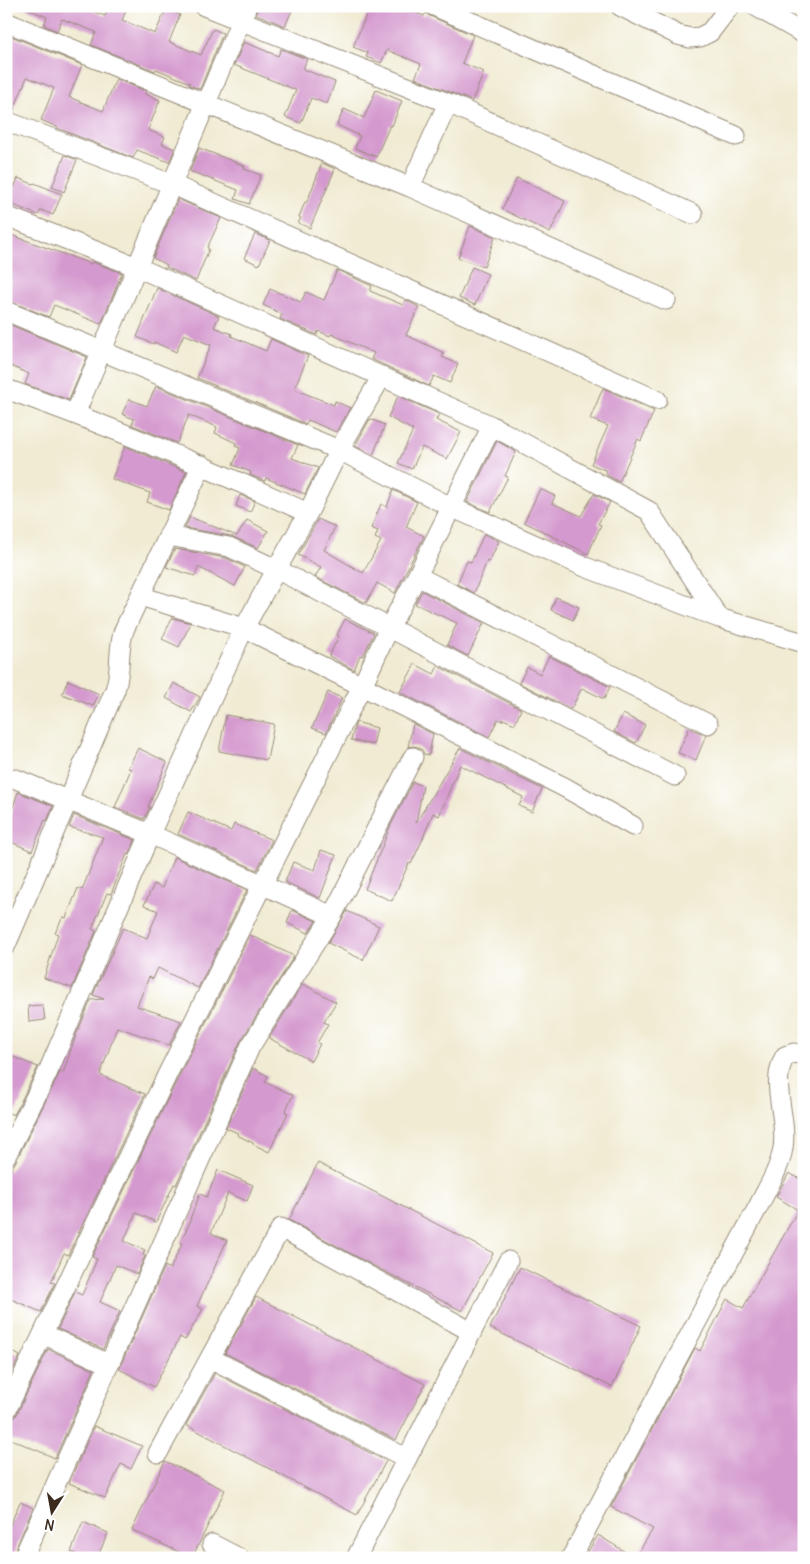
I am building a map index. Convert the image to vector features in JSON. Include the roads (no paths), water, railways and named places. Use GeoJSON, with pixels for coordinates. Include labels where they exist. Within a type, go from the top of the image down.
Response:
{"type":"FeatureCollection","features":[{"type":"Feature","properties":{"kind":"street"},"geometry":{"type":"LineString","coordinates":[[204,6],[244,13],[448,102],[693,214]]}},
{"type":"Feature","properties":{"kind":"street"},"geometry":{"type":"LineString","coordinates":[[434,6],[736,136]]}},
{"type":"Feature","properties":{"kind":"street"},"geometry":{"type":"LineString","coordinates":[[620,6],[678,35],[690,38],[700,37],[710,32],[730,6]]}},
{"type":"Feature","properties":{"kind":"street"},"geometry":{"type":"LineString","coordinates":[[756,6],[804,34]]}},
{"type":"Feature","properties":{"kind":"street"},"geometry":{"type":"LineString","coordinates":[[75,414],[244,13]]}},
{"type":"Feature","properties":{"kind":"street"},"geometry":{"type":"LineString","coordinates":[[6,22],[410,187],[666,300]]}},
{"type":"Feature","properties":{"kind":"street"},"geometry":{"type":"LineString","coordinates":[[410,187],[448,102]]}},
{"type":"Feature","properties":{"kind":"street"},"geometry":{"type":"LineString","coordinates":[[6,121],[171,184],[656,400]]}},
{"type":"Feature","properties":{"kind":"street"},"geometry":{"type":"LineString","coordinates":[[6,216],[137,267],[492,426],[649,511],[718,618]]}},
{"type":"Feature","properties":{"kind":"street"},"geometry":{"type":"LineString","coordinates":[[6,311],[339,450],[451,506],[585,567],[718,618],[804,643]]}},
{"type":"Feature","properties":{"kind":"street"},"geometry":{"type":"LineString","coordinates":[[6,1156],[48,1074],[150,834],[244,628],[308,513],[339,450],[382,376]]}},
{"type":"Feature","properties":{"kind":"street"},"geometry":{"type":"LineString","coordinates":[[6,389],[75,414],[202,465],[308,513]]}},
{"type":"Feature","properties":{"kind":"street"},"geometry":{"type":"LineString","coordinates":[[6,1411],[167,1075],[492,426]]}},
{"type":"Feature","properties":{"kind":"street"},"geometry":{"type":"LineString","coordinates":[[6,945],[115,690],[120,674],[121,640],[202,465]]}},
{"type":"Feature","properties":{"kind":"street"},"geometry":{"type":"LineString","coordinates":[[168,536],[229,546],[675,776]]}},
{"type":"Feature","properties":{"kind":"street"},"geometry":{"type":"LineString","coordinates":[[417,576],[708,724]]}},
{"type":"Feature","properties":{"kind":"street"},"geometry":{"type":"LineString","coordinates":[[140,596],[244,628],[564,787],[633,826]]}},
{"type":"Feature","properties":{"kind":"street"},"geometry":{"type":"LineString","coordinates":[[23,1558],[250,1047],[332,916],[413,757]]}},
{"type":"Feature","properties":{"kind":"street"},"geometry":{"type":"LineString","coordinates":[[16,779],[150,834],[332,916]]}},
{"type":"Feature","properties":{"kind":"street"},"geometry":{"type":"LineString","coordinates":[[571,1558],[778,1167],[783,1147],[778,1077],[780,1065],[785,1056],[794,1053],[804,1055]]}},
{"type":"Feature","properties":{"kind":"street"},"geometry":{"type":"LineString","coordinates":[[158,1453],[281,1228],[472,1332]]}},
{"type":"Feature","properties":{"kind":"street"},"geometry":{"type":"LineString","coordinates":[[356,1558],[508,1261]]}},
{"type":"Feature","properties":{"kind":"street"},"geometry":{"type":"LineString","coordinates":[[43,1334],[108,1364]]}},
{"type":"Feature","properties":{"kind":"street"},"geometry":{"type":"LineString","coordinates":[[210,1358],[406,1458]]}},
{"type":"Feature","properties":{"kind":"street"},"geometry":{"type":"LineString","coordinates":[[212,1544],[239,1558]]}}]}
